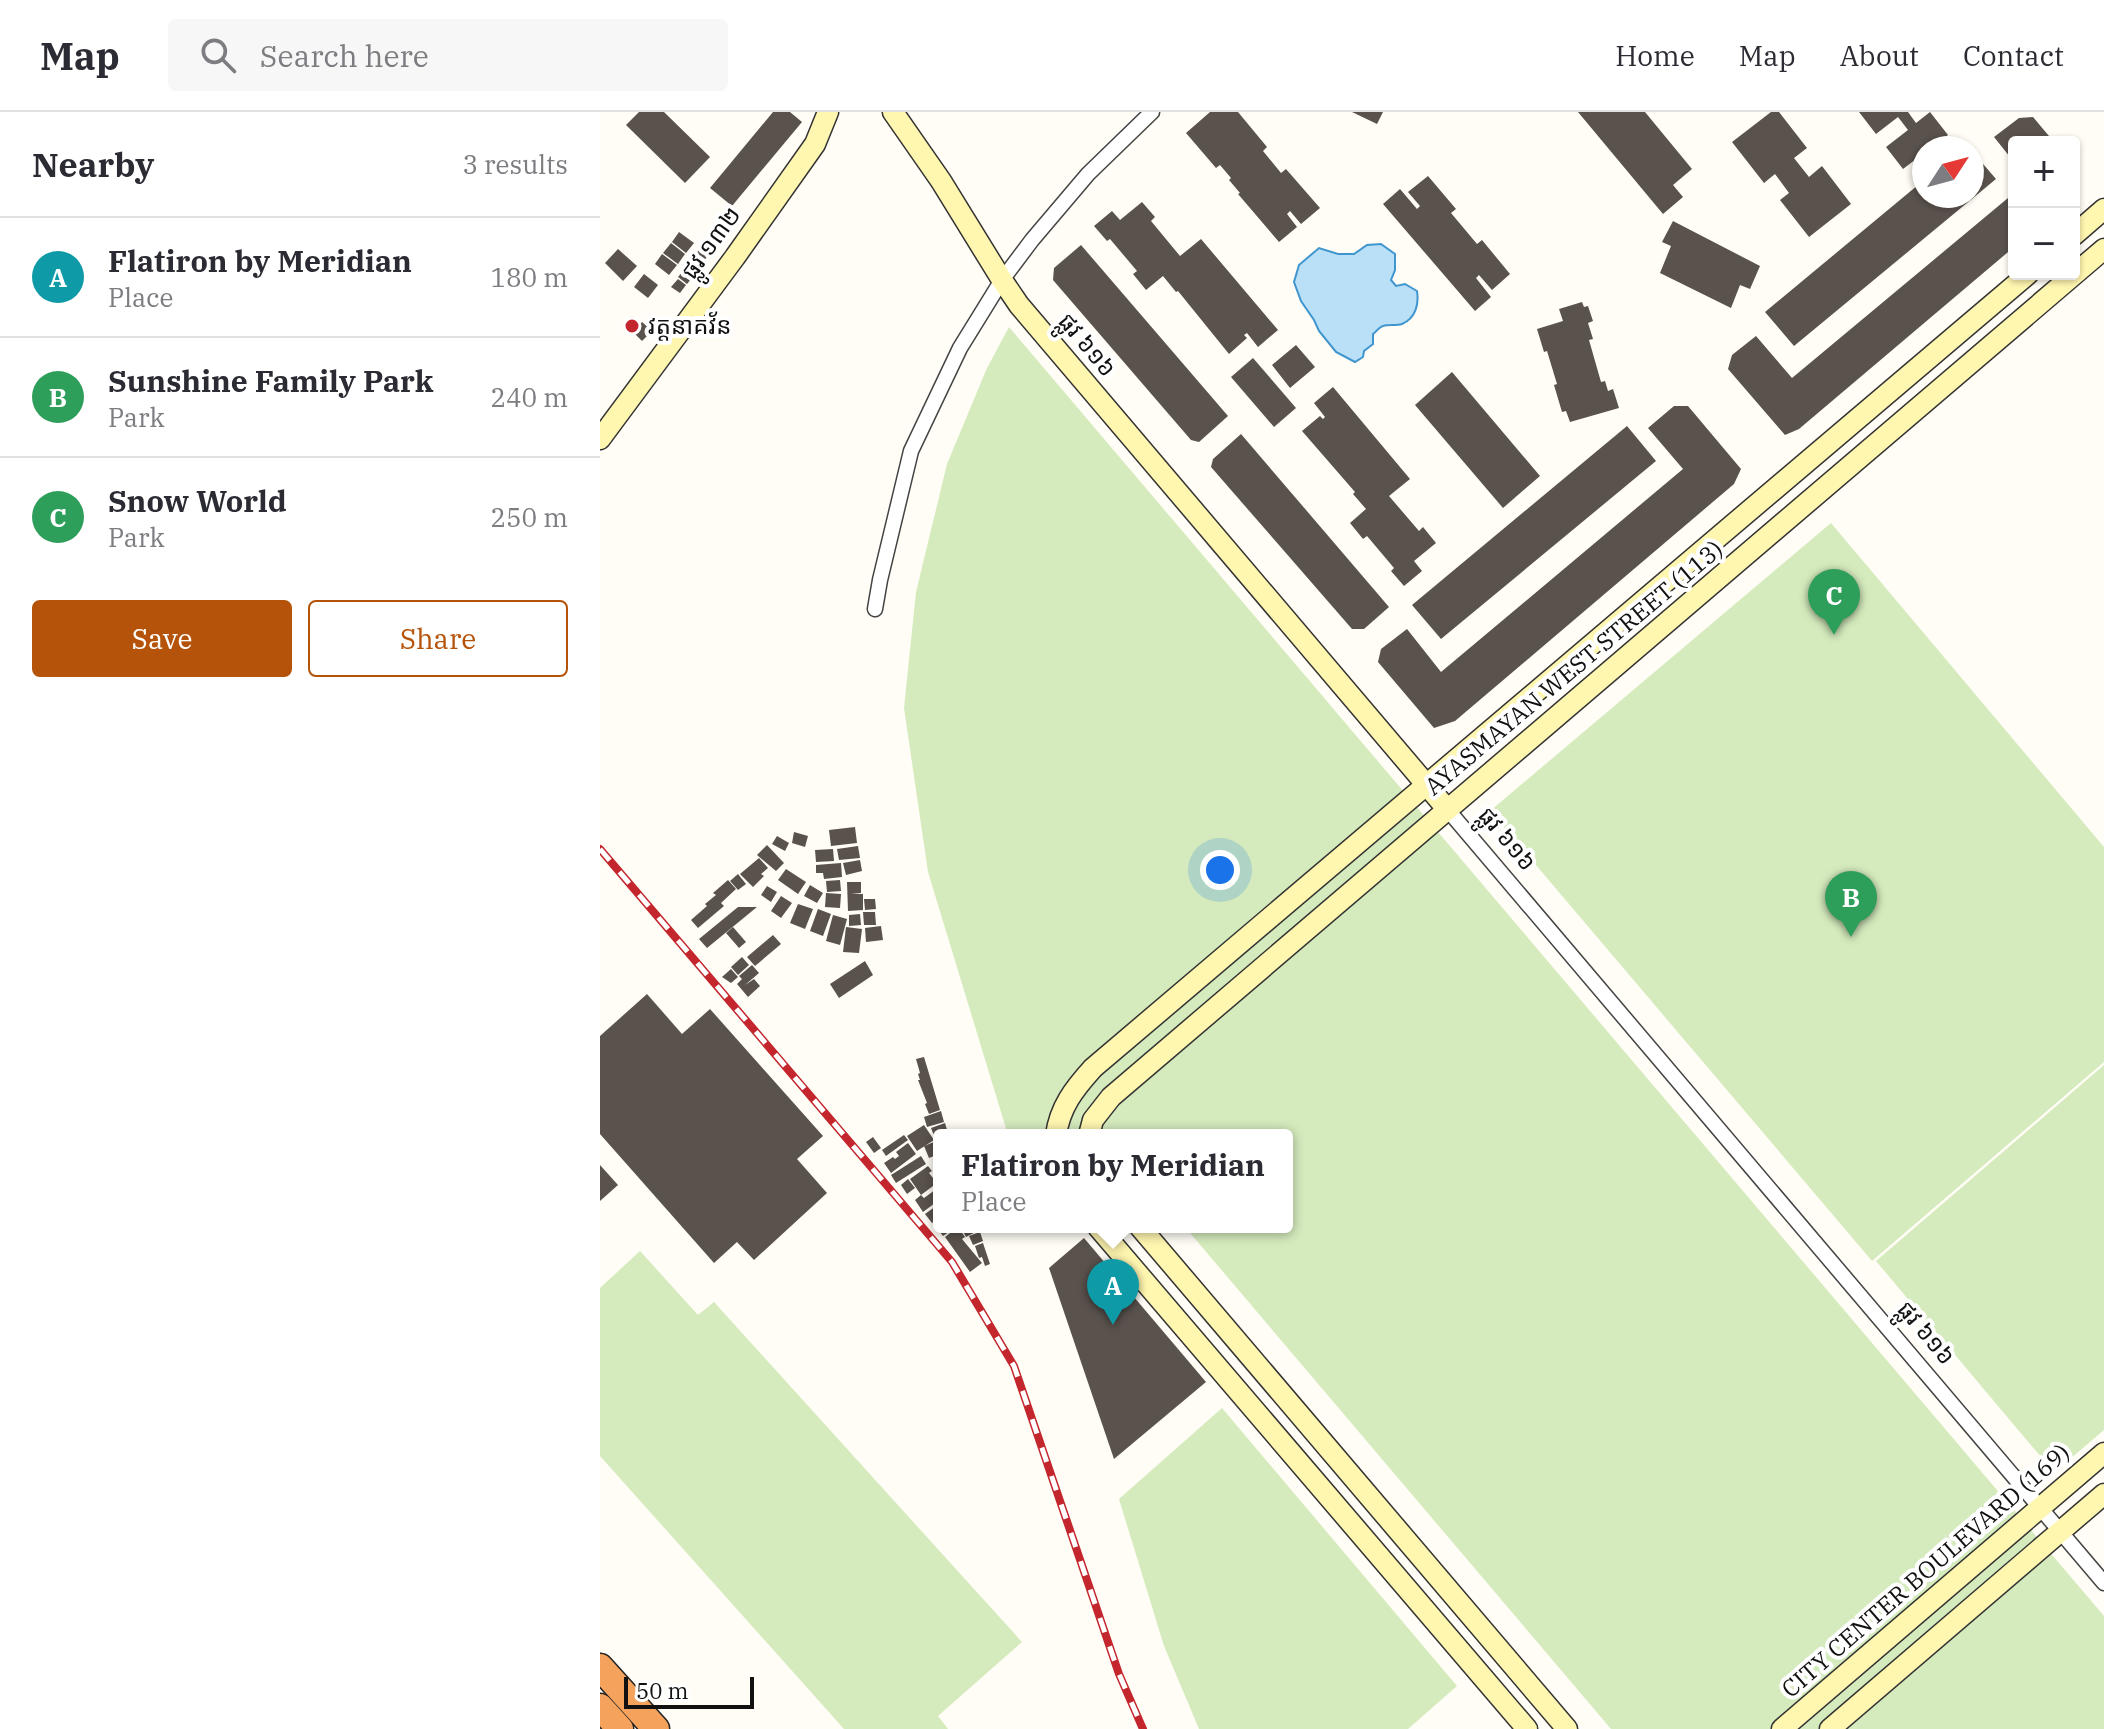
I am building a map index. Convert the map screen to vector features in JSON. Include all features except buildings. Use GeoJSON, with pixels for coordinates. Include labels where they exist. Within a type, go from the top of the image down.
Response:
{"type":"FeatureCollection","features":[{"type":"Feature","properties":{"kind":"highway"},"geometry":{"type":"LineString","coordinates":[[600,1667],[656,1729]]}},
{"type":"Feature","properties":{"kind":"highway"},"geometry":{"type":"LineString","coordinates":[[600,1707],[620,1729]]}},
{"type":"Feature","properties":{"kind":"street","name":"ផ្លូវ ១៣២"},"geometry":{"type":"LineString","coordinates":[[600,439],[815,144],[828,112]]}},
{"type":"Feature","properties":{"kind":"street","name":"ផ្លូវ ៦១៦"},"geometry":{"type":"LineString","coordinates":[[893,112],[941,181],[1019,305],[2104,1583]]}},
{"type":"Feature","properties":{"kind":"street"},"geometry":{"type":"LineString","coordinates":[[875,609],[911,451],[960,348],[1002,280],[1032,240],[1088,174],[1152,112]]}},
{"type":"Feature","properties":{"kind":"street"},"geometry":{"type":"LineString","coordinates":[[2080,230],[2104,209]]}},
{"type":"Feature","properties":{"kind":"street","name":"AYASMAYAN WEST STREET (113)"},"geometry":{"type":"LineString","coordinates":[[1091,1129],[1093,1120],[1111,1097],[2104,249]]}},
{"type":"Feature","properties":{"kind":"street","name":"AYASMAYAN WEST STREET (113)"},"geometry":{"type":"LineString","coordinates":[[1057,1129],[1060,1114],[1073,1089],[1093,1068],[2021,280]]}},
{"type":"Feature","properties":{"kind":"street"},"geometry":{"type":"LineString","coordinates":[[2007,291],[2027,315]]}},
{"type":"Feature","properties":{"kind":"street"},"geometry":{"type":"LineString","coordinates":[[1685,565],[1705,589]]}},
{"type":"Feature","properties":{"kind":"street"},"geometry":{"type":"LineString","coordinates":[[1237,946],[1258,971]]}},
{"type":"Feature","properties":{"kind":"street"},"geometry":{"type":"LineString","coordinates":[[1103,1233],[1527,1729]]}},
{"type":"Feature","properties":{"kind":"street"},"geometry":{"type":"LineString","coordinates":[[1145,1233],[1567,1729]]}},
{"type":"Feature","properties":{"kind":"street"},"geometry":{"type":"LineString","coordinates":[[1291,1453],[1314,1432]]}},
{"type":"Feature","properties":{"kind":"street","name":"CITY CENTER BOULEVARD (169)"},"geometry":{"type":"LineString","coordinates":[[1782,1729],[2104,1453]]}},
{"type":"Feature","properties":{"kind":"street"},"geometry":{"type":"LineString","coordinates":[[1830,1729],[2104,1494]]}},
{"type":"Feature","properties":{"kind":"street"},"geometry":{"type":"LineString","coordinates":[[1471,1664],[1494,1643]]}},
{"type":"Feature","properties":{"kind":"green space"},"geometry":{"type":"Polygon","coordinates":[[[1009,327],[2104,1616],[2104,1729],[1611,1729],[1190,1233],[1293,1233],[1293,1129],[1006,1129],[928,872],[904,708],[916,592],[947,464],[987,368],[1009,327]]]}},
{"type":"Feature","properties":{"kind":"green space"},"geometry":{"type":"Polygon","coordinates":[[[1831,523],[2104,847],[2104,1062],[1872,1261],[1490,811],[1831,523]]]}},
{"type":"Feature","properties":{"kind":"green space"},"geometry":{"type":"Polygon","coordinates":[[[2104,1065],[2104,1430],[2063,1465],[2046,1463],[1876,1261],[2104,1065]]]}},
{"type":"Feature","properties":{"kind":"green space"},"geometry":{"type":"Polygon","coordinates":[[[640,1251],[698,1315],[714,1302],[1022,1642],[938,1716],[948,1729],[844,1729],[600,1456],[600,1288],[640,1251]]]}},
{"type":"Feature","properties":{"kind":"green space"},"geometry":{"type":"Polygon","coordinates":[[[1222,1408],[1457,1686],[1408,1729],[1199,1729],[1164,1646],[1119,1499],[1222,1408]]]}},
{"type":"Feature","properties":{"kind":"water"},"geometry":{"type":"Polygon","coordinates":[[[1381,244],[1395,254],[1395,270],[1391,280],[1396,286],[1405,284],[1417,291],[1417,306],[1402,324],[1379,328],[1373,334],[1373,344],[1355,362],[1336,352],[1319,331],[1294,282],[1299,265],[1319,248],[1338,254],[1354,254],[1367,245],[1381,244]]]}},
{"type":"Feature","properties":{"kind":"railway"},"geometry":{"type":"LineString","coordinates":[[600,849],[952,1262],[1014,1366],[1119,1674],[1143,1729]]}},
{"type":"Feature","properties":{"kind":"place","name":"វត្តនាគវ័ន"},"geometry":{"type":"Point","coordinates":[632,326]}},
{"type":"Feature","properties":{"kind":"place","name":"Snow World"},"geometry":{"type":"Point","coordinates":[1834,635]}},
{"type":"Feature","properties":{"kind":"place","name":"Sunshine Family Park"},"geometry":{"type":"Point","coordinates":[1851,937]}},
{"type":"Feature","properties":{"kind":"place","name":"Flatiron by Meridian"},"geometry":{"type":"Point","coordinates":[1113,1325]}}]}
